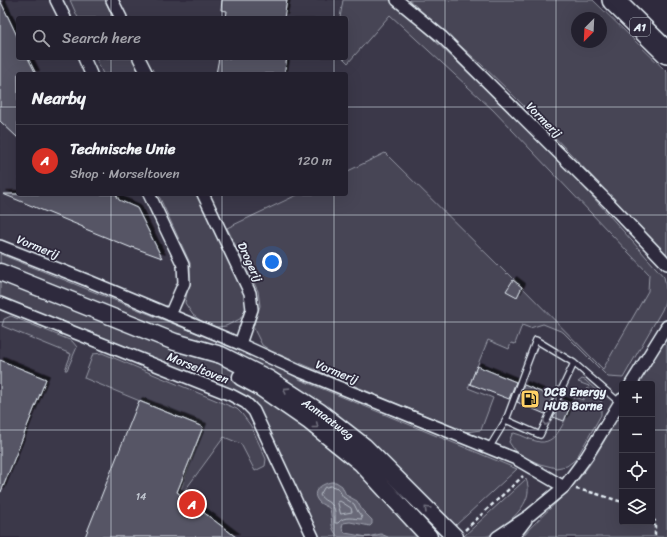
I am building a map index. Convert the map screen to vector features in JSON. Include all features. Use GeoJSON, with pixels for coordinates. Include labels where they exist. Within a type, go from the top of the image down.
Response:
{"type":"FeatureCollection","features":[{"type":"Feature","properties":{"kind":"highway","name":"A1"},"geometry":{"type":"LineString","coordinates":[[613,0],[667,53]]}},
{"type":"Feature","properties":{"kind":"main road","name":"Aamaatweg"},"geometry":{"type":"LineString","coordinates":[[0,272],[175,342],[221,355],[269,379],[320,412],[364,446],[458,535]]}},
{"type":"Feature","properties":{"kind":"main road","name":"Aamaatweg"},"geometry":{"type":"LineString","coordinates":[[175,342],[258,386],[310,422],[360,463],[429,537]]}},
{"type":"Feature","properties":{"kind":"street"},"geometry":{"type":"LineString","coordinates":[[56,0],[63,16]]}},
{"type":"Feature","properties":{"kind":"street"},"geometry":{"type":"LineString","coordinates":[[112,0],[120,16]]}},
{"type":"Feature","properties":{"kind":"street","name":"Vormerij"},"geometry":{"type":"LineString","coordinates":[[397,0],[442,37],[609,203],[667,264]]}},
{"type":"Feature","properties":{"kind":"street"},"geometry":{"type":"LineString","coordinates":[[85,60],[90,72]]}},
{"type":"Feature","properties":{"kind":"street"},"geometry":{"type":"LineString","coordinates":[[140,60],[146,72]]}},
{"type":"Feature","properties":{"kind":"street"},"geometry":{"type":"LineString","coordinates":[[150,196],[183,265],[184,283],[170,315]]}},
{"type":"Feature","properties":{"kind":"street","name":"Drogerij"},"geometry":{"type":"LineString","coordinates":[[205,196],[250,293],[252,309],[240,344]]}},
{"type":"Feature","properties":{"kind":"street","name":"Vormerij"},"geometry":{"type":"LineString","coordinates":[[0,246],[516,459],[564,487]]}},
{"type":"Feature","properties":{"kind":"street","name":"Morseltoven"},"geometry":{"type":"LineString","coordinates":[[0,303],[231,395],[246,403],[254,411],[314,537]]}},
{"type":"Feature","properties":{"kind":"street"},"geometry":{"type":"LineString","coordinates":[[633,381],[667,326]]}},
{"type":"Feature","properties":{"kind":"street"},"geometry":{"type":"LineString","coordinates":[[497,537],[530,515],[564,487],[587,456],[619,404]]}},
{"type":"Feature","properties":{"kind":"street"},"geometry":{"type":"LineString","coordinates":[[513,537],[530,515]]}},
{"type":"Feature","properties":{"kind":"lane"},"geometry":{"type":"LineString","coordinates":[[488,448],[506,420],[536,340],[574,363],[619,399]]}},
{"type":"Feature","properties":{"kind":"lane"},"geometry":{"type":"LineString","coordinates":[[506,420],[540,435],[574,363]]}},
{"type":"Feature","properties":{"kind":"path"},"geometry":{"type":"LineString","coordinates":[[458,535],[531,468]]}},
{"type":"Feature","properties":{"kind":"path"},"geometry":{"type":"LineString","coordinates":[[564,487],[594,493],[619,501]]}},
{"type":"Feature","properties":{"kind":"path"},"geometry":{"type":"LineString","coordinates":[[655,521],[656,537]]}},
{"type":"Feature","properties":{"kind":"shaded area"},"geometry":{"type":"Polygon","coordinates":[[[0,0],[409,0],[481,64],[591,174],[667,259],[667,332],[639,381],[619,381],[619,414],[583,473],[565,495],[535,521],[522,537],[0,537],[0,0]]]}},
{"type":"Feature","properties":{"kind":"shaded area"},"geometry":{"type":"Polygon","coordinates":[[[70,0],[105,0],[112,16],[77,16],[70,0]]]}},
{"type":"Feature","properties":{"kind":"shaded area"},"geometry":{"type":"Polygon","coordinates":[[[343,0],[390,0],[409,16],[525,127],[576,178],[664,277],[666,294],[662,310],[623,378],[608,377],[563,332],[543,324],[530,328],[522,325],[515,344],[511,343],[509,349],[488,340],[468,388],[493,398],[481,430],[465,432],[271,351],[262,345],[253,327],[260,306],[258,291],[227,228],[295,196],[348,196],[348,171],[385,153],[507,274],[508,273],[603,369],[648,291],[649,274],[493,110],[390,15],[348,63],[345,60],[348,60],[348,16],[340,16],[343,0]]]}},
{"type":"Feature","properties":{"kind":"shaded area"},"geometry":{"type":"Polygon","coordinates":[[[409,0],[593,0],[605,12],[571,12],[571,48],[607,48],[607,14],[667,72],[667,259],[554,136],[482,65],[409,0]]]}},
{"type":"Feature","properties":{"kind":"shaded area"},"geometry":{"type":"Polygon","coordinates":[[[97,60],[133,60],[139,72],[102,72],[97,60]]]}},
{"type":"Feature","properties":{"kind":"shaded area"},"geometry":{"type":"Polygon","coordinates":[[[159,196],[198,196],[247,298],[245,311],[240,319],[226,326],[217,327],[204,323],[193,315],[185,303],[190,276],[190,263],[159,196]]]}},
{"type":"Feature","properties":{"kind":"shaded area"},"geometry":{"type":"Polygon","coordinates":[[[0,254],[268,362],[301,380],[517,469],[443,537],[319,537],[255,402],[249,397],[0,297],[0,254]]]}},
{"type":"Feature","properties":{"kind":"shaded area"},"geometry":{"type":"Polygon","coordinates":[[[11,316],[72,341],[77,347],[67,370],[65,370],[71,354],[2,326],[4,319],[11,316]]]}},
{"type":"Feature","properties":{"kind":"shaded area"},"geometry":{"type":"Polygon","coordinates":[[[667,332],[667,537],[522,537],[568,491],[588,468],[619,414],[619,525],[655,525],[655,381],[639,381],[667,332]]]}},
{"type":"Feature","properties":{"kind":"shaded area"},"geometry":{"type":"Polygon","coordinates":[[[102,353],[237,409],[251,426],[266,459],[265,466],[255,471],[241,444],[224,437],[183,493],[180,492],[203,427],[84,378],[93,354],[102,353]]]}},
{"type":"Feature","properties":{"kind":"shaded area"},"geometry":{"type":"Polygon","coordinates":[[[582,379],[601,395],[601,415],[576,459],[567,466],[556,468],[540,464],[517,454],[509,442],[512,434],[514,433],[540,442],[553,438],[562,426],[574,397],[583,400],[589,386],[578,382],[582,379]]]}},
{"type":"Feature","properties":{"kind":"shaded area"},"geometry":{"type":"Polygon","coordinates":[[[526,479],[528,494],[522,508],[511,520],[489,535],[480,537],[464,536],[526,479]]]}},
{"type":"Feature","properties":{"kind":"water"},"geometry":{"type":"Polygon","coordinates":[[[331,482],[336,482],[342,486],[346,495],[357,501],[362,510],[372,520],[372,524],[370,526],[350,522],[343,523],[342,528],[345,533],[367,537],[338,537],[335,533],[332,526],[330,509],[319,502],[315,495],[316,491],[321,486],[331,482]]]}},
{"type":"Feature","properties":{"kind":"water"},"geometry":{"type":"Polygon","coordinates":[[[381,534],[388,537],[367,537],[381,534]]]}},
{"type":"Feature","properties":{"kind":"building"},"geometry":{"type":"Polygon","coordinates":[[[0,0],[16,34],[16,60],[29,60],[35,72],[16,72],[16,136],[0,121],[0,0]]]}},
{"type":"Feature","properties":{"kind":"building"},"geometry":{"type":"Polygon","coordinates":[[[222,0],[287,0],[284,16],[226,16],[227,11],[221,10],[222,0]]]}},
{"type":"Feature","properties":{"kind":"building"},"geometry":{"type":"Polygon","coordinates":[[[219,60],[287,60],[284,72],[216,72],[219,60]]]}},
{"type":"Feature","properties":{"kind":"building"},"geometry":{"type":"Polygon","coordinates":[[[3,194],[16,194],[16,196],[117,196],[119,200],[137,208],[162,258],[132,248],[3,194]]]}},
{"type":"Feature","properties":{"kind":"building"},"geometry":{"type":"Polygon","coordinates":[[[513,280],[522,287],[517,297],[506,291],[513,280]]]}},
{"type":"Feature","properties":{"kind":"building"},"geometry":{"type":"Polygon","coordinates":[[[0,360],[46,379],[1,492],[0,492],[0,360]]]}},
{"type":"Feature","properties":{"kind":"building"},"geometry":{"type":"Polygon","coordinates":[[[477,366],[516,382],[509,399],[470,384],[477,366]]]}},
{"type":"Feature","properties":{"kind":"building"},"geometry":{"type":"Polygon","coordinates":[[[524,385],[553,397],[545,414],[517,402],[524,385]]]}},
{"type":"Feature","properties":{"kind":"building"},"geometry":{"type":"Polygon","coordinates":[[[561,400],[571,404],[564,421],[553,417],[561,400]]]}},
{"type":"Feature","properties":{"kind":"building"},"geometry":{"type":"Polygon","coordinates":[[[139,401],[203,427],[177,492],[236,537],[85,537],[139,401]]]}},
{"type":"Feature","properties":{"kind":"place","name":"DCB Energy HUB Borne"},"geometry":{"type":"Point","coordinates":[530,399]}},
{"type":"Feature","properties":{"kind":"place","name":"Technische Unie"},"geometry":{"type":"Point","coordinates":[192,504]}}]}
